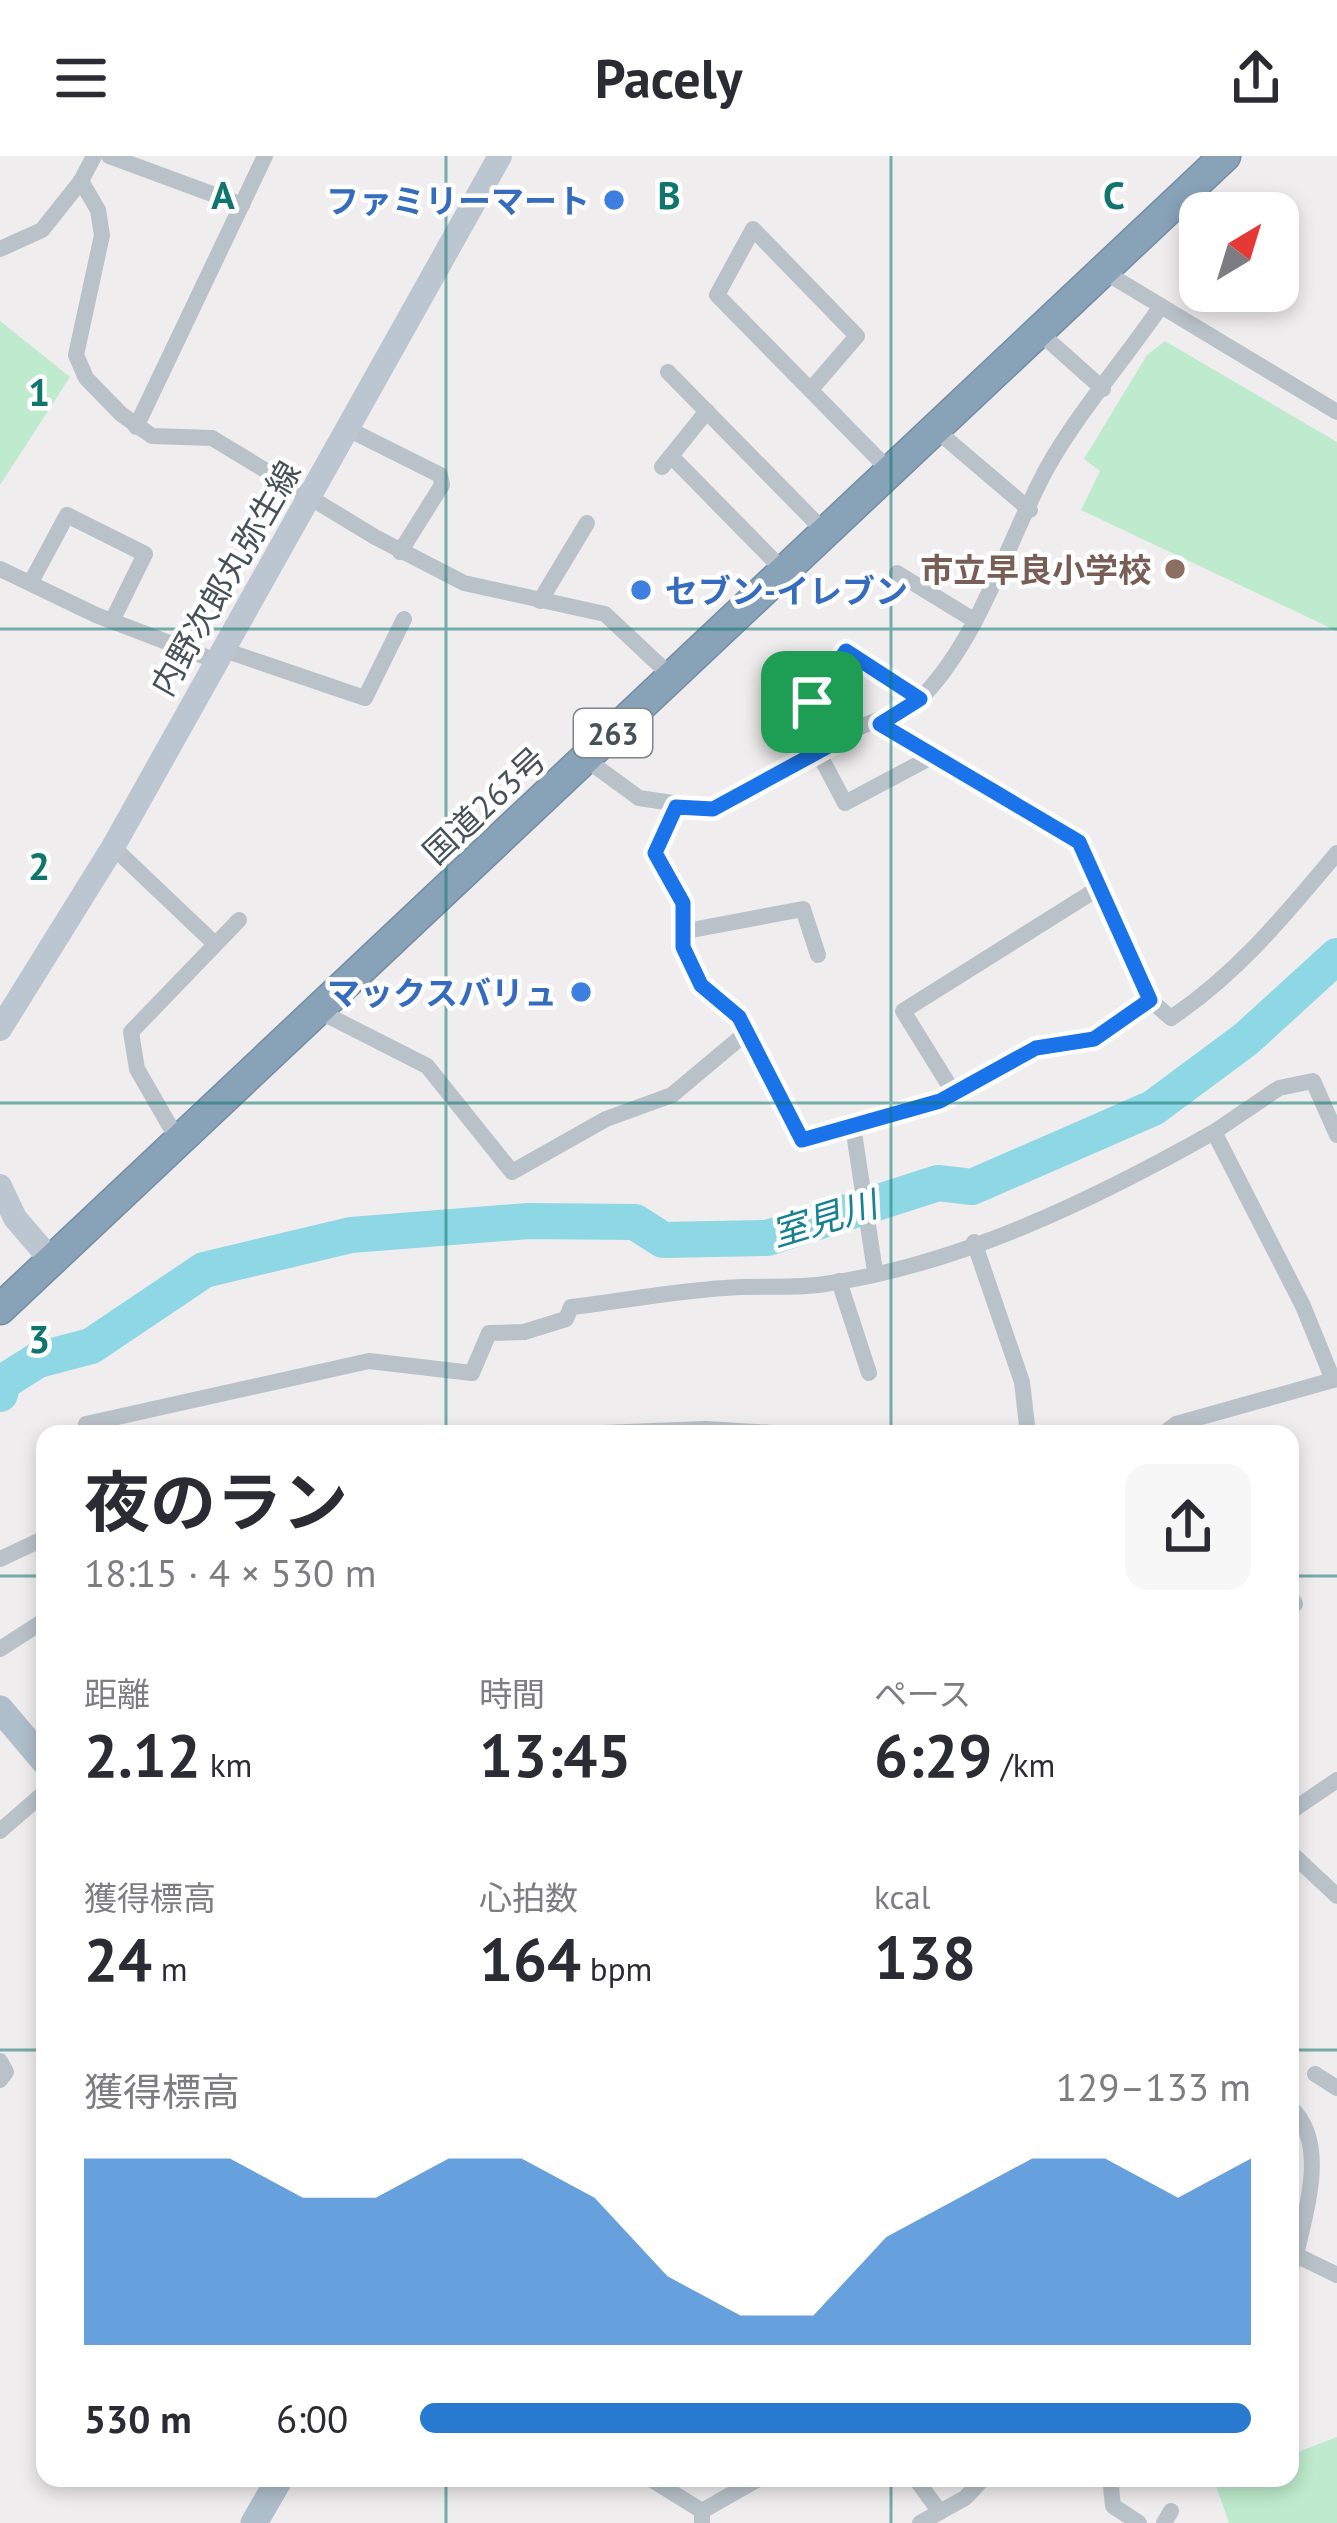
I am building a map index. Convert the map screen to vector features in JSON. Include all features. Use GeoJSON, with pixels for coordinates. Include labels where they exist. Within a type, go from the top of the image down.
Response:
{"type":"FeatureCollection","features":[{"type":"Feature","properties":{"kind":"highway","name":"国道263号"},"geometry":{"type":"LineString","coordinates":[[0,1309],[1225,156]]}},
{"type":"Feature","properties":{"kind":"main road","name":"内野次郎丸弥生線"},"geometry":{"type":"LineString","coordinates":[[0,1029],[113,847],[500,156]]}},
{"type":"Feature","properties":{"kind":"main road"},"geometry":{"type":"LineString","coordinates":[[0,1186],[15,1218],[51,1260]]}},
{"type":"Feature","properties":{"kind":"main road"},"geometry":{"type":"LineString","coordinates":[[0,1709],[36,1751]]}},
{"type":"Feature","properties":{"kind":"main road"},"geometry":{"type":"LineString","coordinates":[[254,2523],[275,2487]]}},
{"type":"Feature","properties":{"kind":"street"},"geometry":{"type":"LineString","coordinates":[[0,249],[42,230],[94,156]]}},
{"type":"Feature","properties":{"kind":"street"},"geometry":{"type":"LineString","coordinates":[[109,156],[242,205]]}},
{"type":"Feature","properties":{"kind":"street"},"geometry":{"type":"LineString","coordinates":[[136,427],[265,156]]}},
{"type":"Feature","properties":{"kind":"street"},"geometry":{"type":"LineString","coordinates":[[80,181],[98,210],[102,235],[78,365],[136,427],[152,436],[212,438],[400,552],[464,584],[605,614],[671,676]]}},
{"type":"Feature","properties":{"kind":"street"},"geometry":{"type":"LineString","coordinates":[[813,387],[857,336],[753,230],[717,295],[813,387],[891,472]]}},
{"type":"Feature","properties":{"kind":"street"},"geometry":{"type":"LineString","coordinates":[[1103,271],[1159,309],[1337,412]]}},
{"type":"Feature","properties":{"kind":"street"},"geometry":{"type":"LineString","coordinates":[[587,760],[639,798],[713,809],[849,730],[880,724],[920,699],[949,664],[1048,468],[1159,309]]}},
{"type":"Feature","properties":{"kind":"street"},"geometry":{"type":"LineString","coordinates":[[1040,332],[1103,389]]}},
{"type":"Feature","properties":{"kind":"street"},"geometry":{"type":"LineString","coordinates":[[668,372],[825,532]]}},
{"type":"Feature","properties":{"kind":"street"},"geometry":{"type":"LineString","coordinates":[[706,411],[666,461],[783,570]]}},
{"type":"Feature","properties":{"kind":"street"},"geometry":{"type":"LineString","coordinates":[[348,430],[440,475],[442,485],[400,552]]}},
{"type":"Feature","properties":{"kind":"street"},"geometry":{"type":"LineString","coordinates":[[936,430],[1030,510]]}},
{"type":"Feature","properties":{"kind":"street"},"geometry":{"type":"LineString","coordinates":[[31,582],[67,514],[145,554],[112,622]]}},
{"type":"Feature","properties":{"kind":"street"},"geometry":{"type":"LineString","coordinates":[[540,601],[587,523]]}},
{"type":"Feature","properties":{"kind":"street"},"geometry":{"type":"LineString","coordinates":[[0,569],[112,622],[365,698],[404,619]]}},
{"type":"Feature","properties":{"kind":"street"},"geometry":{"type":"LineString","coordinates":[[897,573],[973,619]]}},
{"type":"Feature","properties":{"kind":"street"},"geometry":{"type":"LineString","coordinates":[[849,730],[812,702],[846,651],[920,699]]}},
{"type":"Feature","properties":{"kind":"street"},"geometry":{"type":"LineString","coordinates":[[880,724],[1079,842],[1150,1000],[1172,1018],[1220,985],[1337,853]]}},
{"type":"Feature","properties":{"kind":"street"},"geometry":{"type":"LineString","coordinates":[[818,752],[845,803],[923,761],[926,749]]}},
{"type":"Feature","properties":{"kind":"street"},"geometry":{"type":"LineString","coordinates":[[676,807],[655,853],[683,903],[681,932],[701,985],[739,1017],[802,1140],[940,1101],[952,1090],[1036,1048],[1094,1039],[1150,1000]]}},
{"type":"Feature","properties":{"kind":"street"},"geometry":{"type":"LineString","coordinates":[[113,847],[215,944]]}},
{"type":"Feature","properties":{"kind":"street"},"geometry":{"type":"LineString","coordinates":[[952,1090],[903,1011],[1102,886]]}},
{"type":"Feature","properties":{"kind":"street"},"geometry":{"type":"LineString","coordinates":[[681,932],[803,909],[818,955]]}},
{"type":"Feature","properties":{"kind":"street"},"geometry":{"type":"LineString","coordinates":[[178,1142],[137,1069],[130,1032],[238,920]]}},
{"type":"Feature","properties":{"kind":"street"},"geometry":{"type":"LineString","coordinates":[[317,1010],[427,1066],[512,1172],[606,1119],[672,1095],[746,1034]]}},
{"type":"Feature","properties":{"kind":"street"},"geometry":{"type":"LineString","coordinates":[[86,1425],[369,1361],[472,1372],[489,1333],[524,1332],[566,1319],[571,1306],[724,1288],[839,1282],[974,1242],[1136,1176],[1279,1088],[1313,1081],[1337,1135]]}},
{"type":"Feature","properties":{"kind":"street"},"geometry":{"type":"LineString","coordinates":[[854,1126],[858,1184],[874,1265]]}},
{"type":"Feature","properties":{"kind":"street"},"geometry":{"type":"LineString","coordinates":[[1200,1425],[1335,1379],[1214,1132]]}},
{"type":"Feature","properties":{"kind":"street"},"geometry":{"type":"LineString","coordinates":[[974,1242],[1022,1382],[1027,1425]]}},
{"type":"Feature","properties":{"kind":"street"},"geometry":{"type":"LineString","coordinates":[[839,1282],[868,1373]]}},
{"type":"Feature","properties":{"kind":"street"},"geometry":{"type":"LineString","coordinates":[[0,1559],[36,1542]]}},
{"type":"Feature","properties":{"kind":"street"},"geometry":{"type":"LineString","coordinates":[[0,1649],[36,1626]]}},
{"type":"Feature","properties":{"kind":"street"},"geometry":{"type":"LineString","coordinates":[[1299,1806],[1337,1780]]}},
{"type":"Feature","properties":{"kind":"street"},"geometry":{"type":"LineString","coordinates":[[0,1831],[36,1800]]}},
{"type":"Feature","properties":{"kind":"street"},"geometry":{"type":"LineString","coordinates":[[1299,1860],[1337,1896]]}},
{"type":"Feature","properties":{"kind":"street"},"geometry":{"type":"LineString","coordinates":[[0,2060],[6,2072],[0,2080]]}},
{"type":"Feature","properties":{"kind":"street"},"geometry":{"type":"LineString","coordinates":[[1315,2074],[1337,2088]]}},
{"type":"Feature","properties":{"kind":"street"},"geometry":{"type":"LineString","coordinates":[[1299,2115],[1313,2143],[1299,2227]]}},
{"type":"Feature","properties":{"kind":"street"},"geometry":{"type":"LineString","coordinates":[[1299,2265],[1337,2276]]}},
{"type":"Feature","properties":{"kind":"street"},"geometry":{"type":"LineString","coordinates":[[661,2487],[702,2517],[747,2487]]}},
{"type":"Feature","properties":{"kind":"street"},"geometry":{"type":"LineString","coordinates":[[922,2487],[940,2512]]}},
{"type":"Feature","properties":{"kind":"street"},"geometry":{"type":"LineString","coordinates":[[920,2523],[975,2487]]}},
{"type":"Feature","properties":{"kind":"street"},"geometry":{"type":"LineString","coordinates":[[1111,2487],[1113,2506],[1138,2523]]}},
{"type":"Feature","properties":{"kind":"green space"},"geometry":{"type":"Polygon","coordinates":[[[0,321],[70,377],[0,485],[0,321]]]}},
{"type":"Feature","properties":{"kind":"green space"},"geometry":{"type":"Polygon","coordinates":[[[1165,341],[1337,442],[1337,631],[1081,510],[1100,471],[1084,459],[1147,355],[1165,341]]]}},
{"type":"Feature","properties":{"kind":"green space"},"geometry":{"type":"Polygon","coordinates":[[[1337,2437],[1337,2523],[1229,2523],[1216,2487],[1299,2487],[1299,2452],[1337,2437]]]}},
{"type":"Feature","properties":{"kind":"waterway","name":"室見川"},"geometry":{"type":"LineString","coordinates":[[0,1394],[3,1382],[38,1360],[91,1346],[204,1270],[351,1235],[528,1221],[635,1222],[663,1240],[767,1238],[938,1183],[972,1187],[1153,1108],[1246,1039],[1337,956]]}},
{"type":"Feature","properties":{"kind":"place","name":"ファミリーマート"},"geometry":{"type":"Point","coordinates":[614,200]}},
{"type":"Feature","properties":{"kind":"place","name":"市立早良小学校"},"geometry":{"type":"Point","coordinates":[1175,569]}},
{"type":"Feature","properties":{"kind":"place","name":"セブン-イレブン"},"geometry":{"type":"Point","coordinates":[641,590]}},
{"type":"Feature","properties":{"kind":"place","name":"マックスバリュ"},"geometry":{"type":"Point","coordinates":[581,992]}},
{"type":"Feature","properties":{"kind":"route"},"geometry":{"type":"LineString","coordinates":[[846,651],[920,699],[880,724],[965,770],[1079,842],[1150,1000],[1094,1039],[1036,1048],[952,1090],[940,1101],[802,1140],[739,1017],[701,985],[683,947],[683,903],[655,853],[676,807],[713,809],[836,742],[849,730],[812,702],[846,651]]}}]}
